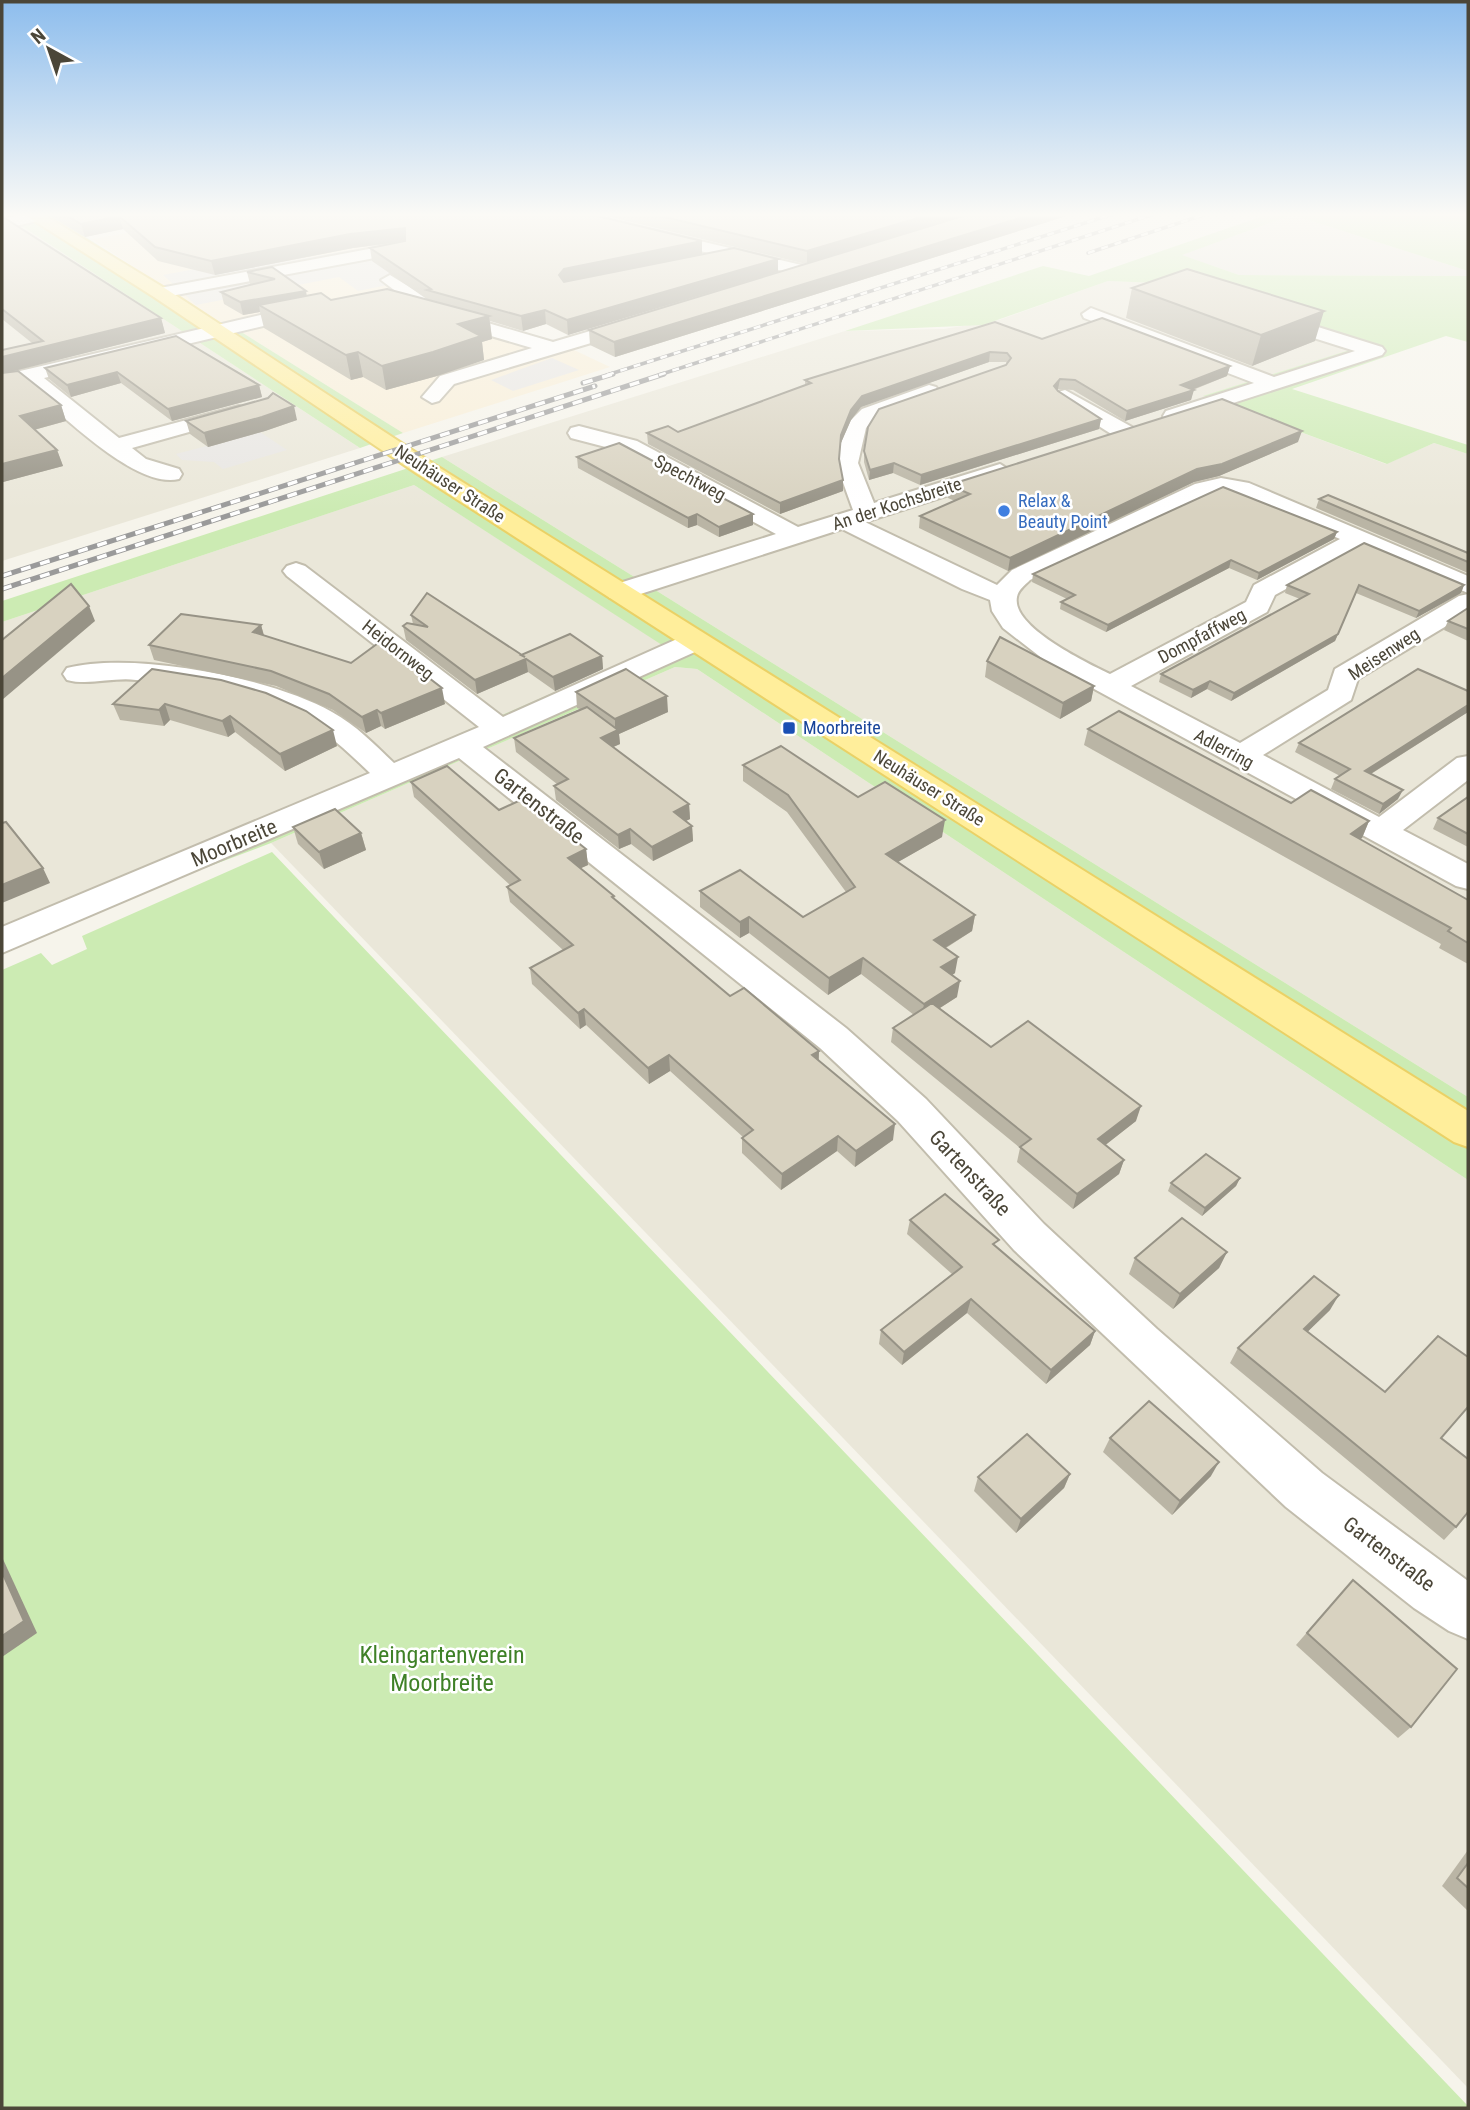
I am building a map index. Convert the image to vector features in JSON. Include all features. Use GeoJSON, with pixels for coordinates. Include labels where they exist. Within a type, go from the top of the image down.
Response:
{"type":"FeatureCollection","features":[{"type":"Feature","properties":{"kind":"main road","name":"Neuhäuser Straße"},"geometry":{"type":"LineString","coordinates":[[190,313],[619,592],[1468,1131]]}},
{"type":"Feature","properties":{"kind":"street"},"geometry":{"type":"LineString","coordinates":[[2,382],[292,313]]}},
{"type":"Feature","properties":{"kind":"street"},"geometry":{"type":"LineString","coordinates":[[433,313],[552,348]]}},
{"type":"Feature","properties":{"kind":"street"},"geometry":{"type":"LineString","coordinates":[[1098,440],[1375,351],[1256,313]]}},
{"type":"Feature","properties":{"kind":"street"},"geometry":{"type":"LineString","coordinates":[[1091,314],[1274,384]]}},
{"type":"Feature","properties":{"kind":"street"},"geometry":{"type":"LineString","coordinates":[[432,397],[447,380],[657,317]]}},
{"type":"Feature","properties":{"kind":"street"},"geometry":{"type":"LineString","coordinates":[[27,375],[138,464],[171,474]]}},
{"type":"Feature","properties":{"kind":"street"},"geometry":{"type":"LineString","coordinates":[[947,385],[869,413],[856,426],[847,463],[855,517],[971,584],[1001,596],[1007,584],[1021,575],[1203,489],[1221,485],[1241,488],[1468,585]]}},
{"type":"Feature","properties":{"kind":"street"},"geometry":{"type":"LineString","coordinates":[[1065,396],[1124,432]]}},
{"type":"Feature","properties":{"kind":"street"},"geometry":{"type":"LineString","coordinates":[[116,446],[264,405]]}},
{"type":"Feature","properties":{"kind":"street","name":"Spechtweg"},"geometry":{"type":"LineString","coordinates":[[579,433],[629,446],[778,524],[794,537]]}},
{"type":"Feature","properties":{"kind":"street","name":"An der Kochsbreite"},"geometry":{"type":"LineString","coordinates":[[619,592],[1021,464]]}},
{"type":"Feature","properties":{"kind":"street","name":"Dompfaffweg"},"geometry":{"type":"LineString","coordinates":[[1109,686],[1258,606],[1264,591],[1361,538]]}},
{"type":"Feature","properties":{"kind":"street","name":"Heidornweg"},"geometry":{"type":"LineString","coordinates":[[296,571],[500,729]]}},
{"type":"Feature","properties":{"kind":"street","name":"Adlerring"},"geometry":{"type":"LineString","coordinates":[[1001,596],[1004,611],[1016,626],[1062,660],[1468,878]]}},
{"type":"Feature","properties":{"kind":"street","name":"Meisenweg"},"geometry":{"type":"LineString","coordinates":[[1239,757],[1341,694],[1345,675],[1468,602]]}},
{"type":"Feature","properties":{"kind":"street","name":"Moorbreite"},"geometry":{"type":"LineString","coordinates":[[2,941],[500,729],[696,641]]}},
{"type":"Feature","properties":{"kind":"street"},"geometry":{"type":"LineString","coordinates":[[77,674],[133,671],[223,686],[279,701],[312,713],[340,732],[391,776]]}},
{"type":"Feature","properties":{"kind":"street","name":"Gartenstraße"},"geometry":{"type":"LineString","coordinates":[[462,745],[833,1038],[912,1110],[1030,1237],[1140,1343],[1304,1490],[1433,1589],[1468,1612]]}},
{"type":"Feature","properties":{"kind":"street"},"geometry":{"type":"LineString","coordinates":[[1379,832],[1468,765]]}},
{"type":"Feature","properties":{"kind":"shaded area"},"geometry":{"type":"Polygon","coordinates":[[[2,313],[155,313],[360,448],[2,561],[2,313]]]}},
{"type":"Feature","properties":{"kind":"shaded area"},"geometry":{"type":"Polygon","coordinates":[[[204,313],[459,313],[555,341],[610,367],[403,433],[243,333],[204,313]]]}},
{"type":"Feature","properties":{"kind":"shaded area"},"geometry":{"type":"Polygon","coordinates":[[[1017,313],[1275,313],[1373,344],[1204,396],[1386,464],[1434,443],[1468,454],[1468,1097],[442,457],[845,331],[944,329],[999,320],[1017,313]]]}},
{"type":"Feature","properties":{"kind":"shaded area"},"geometry":{"type":"Polygon","coordinates":[[[552,358],[579,370],[513,391],[491,380],[552,358]]]}},
{"type":"Feature","properties":{"kind":"shaded area"},"geometry":{"type":"Polygon","coordinates":[[[260,432],[287,450],[223,469],[214,462],[182,460],[176,454],[260,432]]]}},
{"type":"Feature","properties":{"kind":"shaded area"},"geometry":{"type":"Polygon","coordinates":[[[414,485],[663,645],[2,934],[2,622],[414,485]]]}},
{"type":"Feature","properties":{"kind":"shaded area"},"geometry":{"type":"Polygon","coordinates":[[[675,667],[697,669],[1468,1180],[1468,2088],[271,843],[675,667]]]}},
{"type":"Feature","properties":{"kind":"green space"},"geometry":{"type":"Polygon","coordinates":[[[155,313],[204,313],[243,333],[403,433],[360,448],[155,313]]]}},
{"type":"Feature","properties":{"kind":"green space"},"geometry":{"type":"Polygon","coordinates":[[[898,313],[1016,313],[983,325],[845,331],[898,313]]]}},
{"type":"Feature","properties":{"kind":"green space"},"geometry":{"type":"Polygon","coordinates":[[[1276,313],[1468,313],[1468,342],[1446,336],[1292,389],[1468,445],[1468,454],[1434,443],[1387,464],[1203,396],[1372,343],[1276,313]]]}},
{"type":"Feature","properties":{"kind":"green space"},"geometry":{"type":"Polygon","coordinates":[[[442,457],[1468,1097],[1468,1180],[697,669],[675,667],[271,843],[2,944],[2,934],[662,645],[414,485],[2,622],[2,601],[442,457]]]}},
{"type":"Feature","properties":{"kind":"green space","name":"Kleingartenverein Moorbreite"},"geometry":{"type":"Polygon","coordinates":[[[272,852],[1468,2108],[2,2108],[2,970],[41,953],[52,965],[87,949],[82,936],[272,852]]]}},
{"type":"Feature","properties":{"kind":"building"},"geometry":{"type":"Polygon","coordinates":[[[8,313],[154,313],[161,318],[2,357],[2,350],[43,341],[8,313]]]}},
{"type":"Feature","properties":{"kind":"building"},"geometry":{"type":"Polygon","coordinates":[[[274,313],[479,313],[489,316],[458,324],[481,336],[382,366],[358,352],[346,355],[274,313]]]}},
{"type":"Feature","properties":{"kind":"building"},"geometry":{"type":"Polygon","coordinates":[[[553,313],[590,313],[567,320],[553,313]]]}},
{"type":"Feature","properties":{"kind":"building"},"geometry":{"type":"Polygon","coordinates":[[[643,313],[707,313],[614,342],[589,330],[643,313]]]}},
{"type":"Feature","properties":{"kind":"building"},"geometry":{"type":"Polygon","coordinates":[[[1202,313],[1318,313],[1261,335],[1202,313]]]}},
{"type":"Feature","properties":{"kind":"building"},"geometry":{"type":"Polygon","coordinates":[[[1102,318],[1230,366],[1181,385],[1194,390],[1127,411],[1075,380],[1060,379],[1054,386],[1058,391],[1101,419],[921,475],[894,463],[870,470],[864,451],[868,427],[879,409],[1006,365],[1011,358],[1007,353],[990,352],[862,396],[851,410],[841,435],[839,459],[843,480],[780,503],[647,433],[668,426],[678,432],[811,383],[805,380],[995,322],[1042,339],[1102,318]]]}},
{"type":"Feature","properties":{"kind":"building"},"geometry":{"type":"Polygon","coordinates":[[[176,336],[259,385],[168,409],[117,372],[67,385],[45,368],[176,336]]]}},
{"type":"Feature","properties":{"kind":"building"},"geometry":{"type":"Polygon","coordinates":[[[18,371],[61,405],[20,416],[57,450],[2,464],[2,373],[18,371]]]}},
{"type":"Feature","properties":{"kind":"building"},"geometry":{"type":"Polygon","coordinates":[[[273,393],[294,406],[204,433],[186,421],[268,398],[273,393]]]}},
{"type":"Feature","properties":{"kind":"building"},"geometry":{"type":"Polygon","coordinates":[[[1222,399],[1302,431],[1222,464],[1197,469],[1010,558],[920,516],[970,494],[949,485],[1222,399]]]}},
{"type":"Feature","properties":{"kind":"building"},"geometry":{"type":"Polygon","coordinates":[[[619,443],[753,514],[719,527],[697,514],[688,518],[577,457],[619,443]]]}},
{"type":"Feature","properties":{"kind":"building"},"geometry":{"type":"Polygon","coordinates":[[[1223,487],[1337,532],[1259,573],[1231,560],[1108,625],[1061,602],[1075,595],[1033,574],[1223,487]]]}},
{"type":"Feature","properties":{"kind":"building"},"geometry":{"type":"Polygon","coordinates":[[[1328,495],[1468,553],[1468,562],[1319,499],[1328,495]]]}},
{"type":"Feature","properties":{"kind":"building"},"geometry":{"type":"Polygon","coordinates":[[[1364,543],[1464,585],[1419,611],[1359,585],[1338,634],[1234,693],[1210,681],[1193,690],[1161,674],[1309,594],[1287,585],[1364,543]]]}},
{"type":"Feature","properties":{"kind":"building"},"geometry":{"type":"Polygon","coordinates":[[[71,584],[89,606],[2,678],[2,640],[71,584]]]}},
{"type":"Feature","properties":{"kind":"building"},"geometry":{"type":"Polygon","coordinates":[[[427,593],[522,655],[570,634],[602,656],[553,677],[526,659],[475,680],[403,626],[407,623],[428,627],[411,615],[427,593]]]}},
{"type":"Feature","properties":{"kind":"building"},"geometry":{"type":"Polygon","coordinates":[[[1468,608],[1468,629],[1448,621],[1468,608]]]}},
{"type":"Feature","properties":{"kind":"building"},"geometry":{"type":"Polygon","coordinates":[[[181,614],[261,625],[253,632],[351,663],[381,641],[442,688],[381,713],[377,710],[362,717],[329,694],[271,671],[149,645],[181,614]]]}},
{"type":"Feature","properties":{"kind":"building"},"geometry":{"type":"Polygon","coordinates":[[[1000,637],[1094,686],[1063,703],[987,661],[1000,637]]]}},
{"type":"Feature","properties":{"kind":"building"},"geometry":{"type":"Polygon","coordinates":[[[152,669],[221,680],[266,693],[306,711],[333,730],[280,754],[230,716],[222,721],[165,704],[159,710],[113,704],[152,669]]]}},
{"type":"Feature","properties":{"kind":"building"},"geometry":{"type":"Polygon","coordinates":[[[626,669],[667,696],[615,719],[576,692],[626,669]]]}},
{"type":"Feature","properties":{"kind":"building"},"geometry":{"type":"Polygon","coordinates":[[[1418,669],[1468,691],[1468,705],[1365,771],[1403,790],[1383,804],[1335,779],[1350,769],[1299,743],[1418,669]]]}},
{"type":"Feature","properties":{"kind":"building"},"geometry":{"type":"Polygon","coordinates":[[[587,707],[618,730],[601,738],[689,804],[674,812],[692,826],[652,847],[630,829],[618,835],[554,786],[568,779],[514,738],[587,707]]]}},
{"type":"Feature","properties":{"kind":"building"},"geometry":{"type":"Polygon","coordinates":[[[1119,711],[1291,803],[1311,790],[1369,821],[1351,834],[1468,900],[1468,943],[1448,931],[1451,928],[1088,729],[1119,711]]]}},
{"type":"Feature","properties":{"kind":"building"},"geometry":{"type":"Polygon","coordinates":[[[781,746],[858,797],[885,782],[945,820],[886,854],[975,915],[934,940],[958,957],[941,967],[960,981],[924,1004],[863,958],[829,978],[749,917],[740,922],[700,891],[740,870],[803,917],[855,887],[788,795],[743,765],[781,746]]]}},
{"type":"Feature","properties":{"kind":"building"},"geometry":{"type":"Polygon","coordinates":[[[447,766],[499,810],[523,799],[586,849],[568,858],[730,996],[744,988],[819,1051],[812,1055],[895,1124],[856,1151],[838,1136],[782,1174],[742,1138],[753,1130],[669,1055],[648,1068],[584,1009],[578,1013],[530,968],[573,945],[507,887],[520,880],[411,782],[447,766]]]}},
{"type":"Feature","properties":{"kind":"building"},"geometry":{"type":"Polygon","coordinates":[[[1468,797],[1468,834],[1438,818],[1468,797]]]}},
{"type":"Feature","properties":{"kind":"building"},"geometry":{"type":"Polygon","coordinates":[[[335,809],[361,833],[319,852],[293,827],[335,809]]]}},
{"type":"Feature","properties":{"kind":"building"},"geometry":{"type":"Polygon","coordinates":[[[6,822],[43,868],[2,885],[2,823],[6,822]]]}},
{"type":"Feature","properties":{"kind":"building"},"geometry":{"type":"Polygon","coordinates":[[[932,1003],[991,1047],[1028,1021],[1141,1106],[1098,1139],[1124,1160],[1077,1194],[1020,1147],[1031,1139],[893,1028],[932,1003]]]}},
{"type":"Feature","properties":{"kind":"building"},"geometry":{"type":"Polygon","coordinates":[[[1206,1154],[1240,1178],[1205,1208],[1171,1183],[1206,1154]]]}},
{"type":"Feature","properties":{"kind":"building"},"geometry":{"type":"Polygon","coordinates":[[[945,1194],[999,1240],[993,1244],[1095,1331],[1051,1370],[971,1299],[904,1352],[881,1330],[962,1267],[910,1220],[945,1194]]]}},
{"type":"Feature","properties":{"kind":"building"},"geometry":{"type":"Polygon","coordinates":[[[1182,1218],[1227,1252],[1180,1294],[1135,1258],[1182,1218]]]}},
{"type":"Feature","properties":{"kind":"building"},"geometry":{"type":"Polygon","coordinates":[[[1314,1276],[1339,1295],[1304,1329],[1385,1392],[1438,1336],[1468,1357],[1468,1407],[1441,1438],[1468,1459],[1468,1512],[1456,1527],[1238,1348],[1314,1276]]]}},
{"type":"Feature","properties":{"kind":"building"},"geometry":{"type":"Polygon","coordinates":[[[1149,1401],[1219,1462],[1180,1501],[1110,1438],[1149,1401]]]}},
{"type":"Feature","properties":{"kind":"building"},"geometry":{"type":"Polygon","coordinates":[[[1027,1434],[1070,1474],[1021,1519],[978,1477],[1027,1434]]]}},
{"type":"Feature","properties":{"kind":"building"},"geometry":{"type":"Polygon","coordinates":[[[2,1572],[24,1621],[2,1636],[2,1572]]]}},
{"type":"Feature","properties":{"kind":"building"},"geometry":{"type":"Polygon","coordinates":[[[1353,1580],[1457,1669],[1411,1727],[1307,1633],[1353,1580]]]}},
{"type":"Feature","properties":{"kind":"building"},"geometry":{"type":"Polygon","coordinates":[[[1468,1863],[1468,1888],[1457,1878],[1468,1863]]]}},
{"type":"Feature","properties":{"kind":"railway"},"geometry":{"type":"LineString","coordinates":[[607,375],[800,313]]}},
{"type":"Feature","properties":{"kind":"railway"},"geometry":{"type":"LineString","coordinates":[[659,375],[848,313]]}},
{"type":"Feature","properties":{"kind":"railway"},"geometry":{"type":"LineString","coordinates":[[583,383],[613,374]]}},
{"type":"Feature","properties":{"kind":"railway"},"geometry":{"type":"LineString","coordinates":[[2,589],[664,374]]}},
{"type":"Feature","properties":{"kind":"railway"},"geometry":{"type":"LineString","coordinates":[[2,576],[595,386]]}},
{"type":"Feature","properties":{"kind":"place","name":"Relax & Beauty Point"},"geometry":{"type":"Point","coordinates":[1004,511]}},
{"type":"Feature","properties":{"kind":"place","name":"Moorbreite"},"geometry":{"type":"Point","coordinates":[789,728]}}]}
